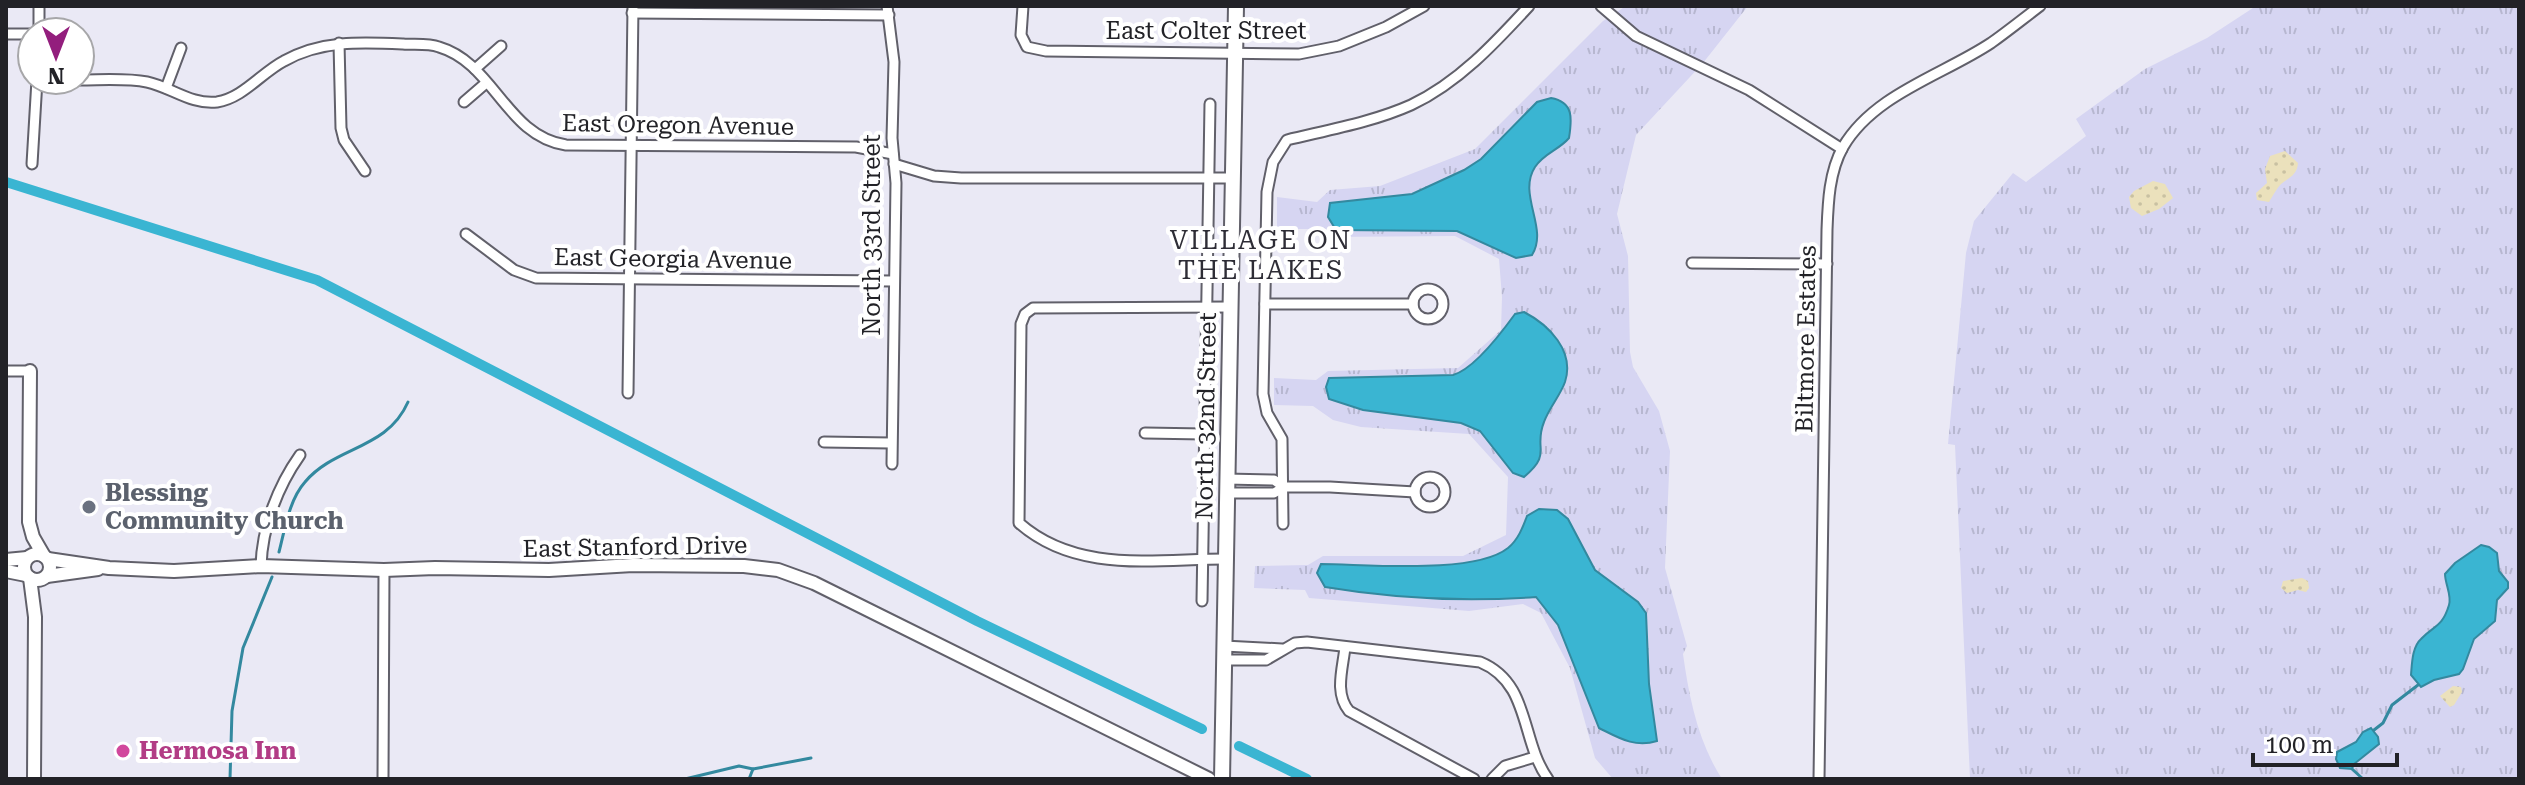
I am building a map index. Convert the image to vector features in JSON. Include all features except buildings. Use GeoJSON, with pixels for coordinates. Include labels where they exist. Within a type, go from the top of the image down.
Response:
{"type":"FeatureCollection","features":[{"type":"Feature","properties":{"kind":"main road","name":"North 32nd Street"},"geometry":{"type":"LineString","coordinates":[[1222,779],[1236,6]]}},
{"type":"Feature","properties":{"kind":"street","name":"East Colter Street"},"geometry":{"type":"LineString","coordinates":[[1023,6],[1021,35],[1027,47],[1046,51],[1299,54],[1339,46],[1386,27],[1424,6]]}},
{"type":"Feature","properties":{"kind":"street"},"geometry":{"type":"LineString","coordinates":[[1283,524],[1282,439],[1267,413],[1263,394],[1267,192],[1273,162],[1287,140],[1377,117],[1413,104],[1467,68],[1529,6]]}},
{"type":"Feature","properties":{"kind":"street"},"geometry":{"type":"LineString","coordinates":[[1601,6],[1624,27],[1651,44],[1749,90],[1842,149]]}},
{"type":"Feature","properties":{"kind":"street","name":"Biltmore Estates"},"geometry":{"type":"LineString","coordinates":[[1819,779],[1828,197],[1842,149],[1873,112],[1991,43],[2040,6]]}},
{"type":"Feature","properties":{"kind":"street"},"geometry":{"type":"LineString","coordinates":[[628,393],[632,10],[888,10]]}},
{"type":"Feature","properties":{"kind":"street","name":"North 33rd Street"},"geometry":{"type":"LineString","coordinates":[[888,10],[894,62],[892,464]]}},
{"type":"Feature","properties":{"kind":"street"},"geometry":{"type":"LineString","coordinates":[[339,43],[341,128],[344,140],[365,171]]}},
{"type":"Feature","properties":{"kind":"street","name":"East Oregon Avenue"},"geometry":{"type":"LineString","coordinates":[[96,80],[133,80],[166,88],[194,101],[223,101],[303,52],[339,43],[437,46],[459,56],[475,69],[524,125],[549,143],[856,147],[934,176],[961,178],[1233,178]]}},
{"type":"Feature","properties":{"kind":"street"},"geometry":{"type":"LineString","coordinates":[[475,69],[501,46]]}},
{"type":"Feature","properties":{"kind":"street"},"geometry":{"type":"LineString","coordinates":[[166,88],[181,48]]}},
{"type":"Feature","properties":{"kind":"street"},"geometry":{"type":"LineString","coordinates":[[464,102],[486,83]]}},
{"type":"Feature","properties":{"kind":"street"},"geometry":{"type":"LineString","coordinates":[[32,164],[36,96]]}},
{"type":"Feature","properties":{"kind":"street","name":"North 32nd Street"},"geometry":{"type":"LineString","coordinates":[[1202,601],[1210,104]]}},
{"type":"Feature","properties":{"kind":"street","name":"East Georgia Avenue"},"geometry":{"type":"LineString","coordinates":[[466,234],[514,270],[536,278],[894,281]]}},
{"type":"Feature","properties":{"kind":"street"},"geometry":{"type":"LineString","coordinates":[[1692,263],[1827,264]]}},
{"type":"Feature","properties":{"kind":"street"},"geometry":{"type":"LineString","coordinates":[[1265,304],[1413,304]]}},
{"type":"Feature","properties":{"kind":"street"},"geometry":{"type":"LineString","coordinates":[[1225,559],[1118,561],[1085,558],[1041,538],[1019,523],[1021,324],[1025,314],[1033,308],[1231,307]]}},
{"type":"Feature","properties":{"kind":"street"},"geometry":{"type":"LineString","coordinates":[[6,371],[30,371],[29,522],[37,557],[51,567],[35,617]]}},
{"type":"Feature","properties":{"kind":"street"},"geometry":{"type":"LineString","coordinates":[[1145,433],[1204,434]]}},
{"type":"Feature","properties":{"kind":"street"},"geometry":{"type":"LineString","coordinates":[[824,442],[891,443]]}},
{"type":"Feature","properties":{"kind":"street"},"geometry":{"type":"LineString","coordinates":[[261,566],[261,549],[284,477],[300,455]]}},
{"type":"Feature","properties":{"kind":"street"},"geometry":{"type":"LineString","coordinates":[[1262,480],[1262,493]]}},
{"type":"Feature","properties":{"kind":"street"},"geometry":{"type":"LineString","coordinates":[[1226,486],[1274,480],[1284,487],[1415,492]]}},
{"type":"Feature","properties":{"kind":"street"},"geometry":{"type":"LineString","coordinates":[[1226,486],[1262,493],[1274,493],[1284,487]]}},
{"type":"Feature","properties":{"kind":"street"},"geometry":{"type":"LineString","coordinates":[[34,779],[35,617],[24,569],[37,557]]}},
{"type":"Feature","properties":{"kind":"street","name":"East Stanford Drive"},"geometry":{"type":"LineString","coordinates":[[6,560],[37,557],[109,568],[174,571],[261,566],[549,570],[633,565],[744,566],[778,570],[814,583],[1209,779]]}},
{"type":"Feature","properties":{"kind":"street","name":"East Stanford Drive"},"geometry":{"type":"LineString","coordinates":[[46,577],[109,568]]}},
{"type":"Feature","properties":{"kind":"street"},"geometry":{"type":"LineString","coordinates":[[383,779],[384,570]]}},
{"type":"Feature","properties":{"kind":"street"},"geometry":{"type":"LineString","coordinates":[[6,571],[38,580],[46,577]]}},
{"type":"Feature","properties":{"kind":"street"},"geometry":{"type":"LineString","coordinates":[[1224,653],[1282,649],[1307,642],[1460,658],[1492,667],[1507,679],[1516,694],[1535,757],[1548,779]]}},
{"type":"Feature","properties":{"kind":"street"},"geometry":{"type":"LineString","coordinates":[[1345,647],[1340,693],[1349,711],[1474,779]]}},
{"type":"Feature","properties":{"kind":"street"},"geometry":{"type":"LineString","coordinates":[[1492,779],[1505,766],[1535,757]]}},
{"type":"Feature","properties":{"kind":"green space"},"geometry":{"type":"Polygon","coordinates":[[[1626,6],[1748,6],[1703,63],[1636,135],[1617,214],[1628,256],[1633,367],[1659,411],[1670,451],[1665,568],[1687,646],[1683,654],[1696,719],[1722,779],[1613,779],[1595,758],[1570,668],[1541,613],[1523,604],[1469,611],[1309,598],[1305,590],[1254,588],[1255,566],[1308,565],[1323,556],[1463,556],[1506,535],[1508,477],[1469,434],[1361,427],[1333,420],[1313,406],[1274,405],[1274,378],[1316,380],[1328,371],[1458,368],[1501,330],[1499,259],[1455,236],[1327,237],[1313,229],[1277,229],[1277,197],[1317,202],[1330,190],[1380,186],[1475,149],[1603,21],[1626,6]]]}},
{"type":"Feature","properties":{"kind":"green space"},"geometry":{"type":"Polygon","coordinates":[[[2256,6],[2519,6],[2519,779],[1970,779],[1955,445],[1948,444],[1966,253],[1974,221],[2013,173],[2026,182],[2086,136],[2076,119],[2145,69],[2207,38],[2256,6]]]}},
{"type":"Feature","properties":{"kind":"sand"},"geometry":{"type":"Polygon","coordinates":[[[2285,151],[2298,163],[2296,170],[2279,186],[2269,202],[2257,200],[2256,193],[2267,183],[2265,169],[2270,156],[2285,151]]]}},
{"type":"Feature","properties":{"kind":"sand"},"geometry":{"type":"Polygon","coordinates":[[[2153,181],[2165,184],[2173,198],[2159,209],[2142,216],[2131,208],[2129,197],[2153,181]]]}},
{"type":"Feature","properties":{"kind":"sand"},"geometry":{"type":"Polygon","coordinates":[[[2302,578],[2308,581],[2306,592],[2298,590],[2287,593],[2281,588],[2283,581],[2302,578]]]}},
{"type":"Feature","properties":{"kind":"sand"},"geometry":{"type":"Polygon","coordinates":[[[2453,686],[2461,687],[2462,692],[2450,707],[2440,696],[2453,686]]]}},
{"type":"Feature","properties":{"kind":"water"},"geometry":{"type":"Polygon","coordinates":[[[1551,98],[1568,107],[1570,131],[1569,138],[1539,162],[1530,178],[1537,234],[1532,255],[1516,258],[1457,231],[1336,230],[1328,217],[1330,203],[1412,194],[1464,170],[1481,159],[1537,102],[1551,98]]]}},
{"type":"Feature","properties":{"kind":"water"},"geometry":{"type":"Polygon","coordinates":[[[1524,312],[1558,340],[1567,371],[1563,387],[1541,431],[1538,462],[1524,477],[1513,473],[1480,431],[1461,423],[1363,410],[1329,399],[1326,387],[1329,378],[1453,375],[1487,349],[1515,314],[1524,312]]]}},
{"type":"Feature","properties":{"kind":"water"},"geometry":{"type":"Polygon","coordinates":[[[1539,509],[1557,510],[1568,519],[1595,570],[1638,602],[1646,613],[1649,684],[1657,741],[1634,743],[1599,728],[1558,625],[1536,597],[1404,597],[1325,587],[1317,573],[1321,564],[1445,565],[1492,556],[1512,545],[1527,516],[1539,509]]]}},
{"type":"Feature","properties":{"kind":"water"},"geometry":{"type":"Polygon","coordinates":[[[2481,545],[2497,553],[2499,571],[2508,582],[2508,588],[2497,600],[2495,621],[2474,639],[2459,674],[2434,680],[2421,687],[2411,675],[2413,656],[2418,642],[2440,622],[2449,605],[2445,574],[2481,545]]]}},
{"type":"Feature","properties":{"kind":"water"},"geometry":{"type":"Polygon","coordinates":[[[2371,728],[2379,744],[2352,769],[2340,768],[2337,752],[2356,742],[2363,732],[2371,728]]]}},
{"type":"Feature","properties":{"kind":"waterway"},"geometry":{"type":"LineString","coordinates":[[6,182],[317,280],[977,621],[1202,729]]}},
{"type":"Feature","properties":{"kind":"waterway"},"geometry":{"type":"LineString","coordinates":[[279,552],[291,506],[305,482],[331,461],[387,430],[408,402]]}},
{"type":"Feature","properties":{"kind":"waterway"},"geometry":{"type":"LineString","coordinates":[[230,779],[232,711],[243,648],[272,577]]}},
{"type":"Feature","properties":{"kind":"waterway"},"geometry":{"type":"LineString","coordinates":[[2374,730],[2383,723],[2392,705],[2418,685]]}},
{"type":"Feature","properties":{"kind":"waterway"},"geometry":{"type":"LineString","coordinates":[[1239,746],[1307,779]]}},
{"type":"Feature","properties":{"kind":"waterway"},"geometry":{"type":"LineString","coordinates":[[685,779],[739,766],[753,769],[811,758]]}},
{"type":"Feature","properties":{"kind":"waterway"},"geometry":{"type":"LineString","coordinates":[[749,779],[753,769]]}},
{"type":"Feature","properties":{"kind":"waterway"},"geometry":{"type":"LineString","coordinates":[[2352,769],[2363,779]]}},
{"type":"Feature","properties":{"kind":"place","name":"Blessing Community Church"},"geometry":{"type":"Point","coordinates":[89,507]}},
{"type":"Feature","properties":{"kind":"place","name":"Hermosa Inn"},"geometry":{"type":"Point","coordinates":[123,751]}},
{"type":"Feature","properties":{"kind":"district","name":"VILLAGE ON THE LAKES"},"geometry":{"type":"Point","coordinates":[1261,255]}}]}
